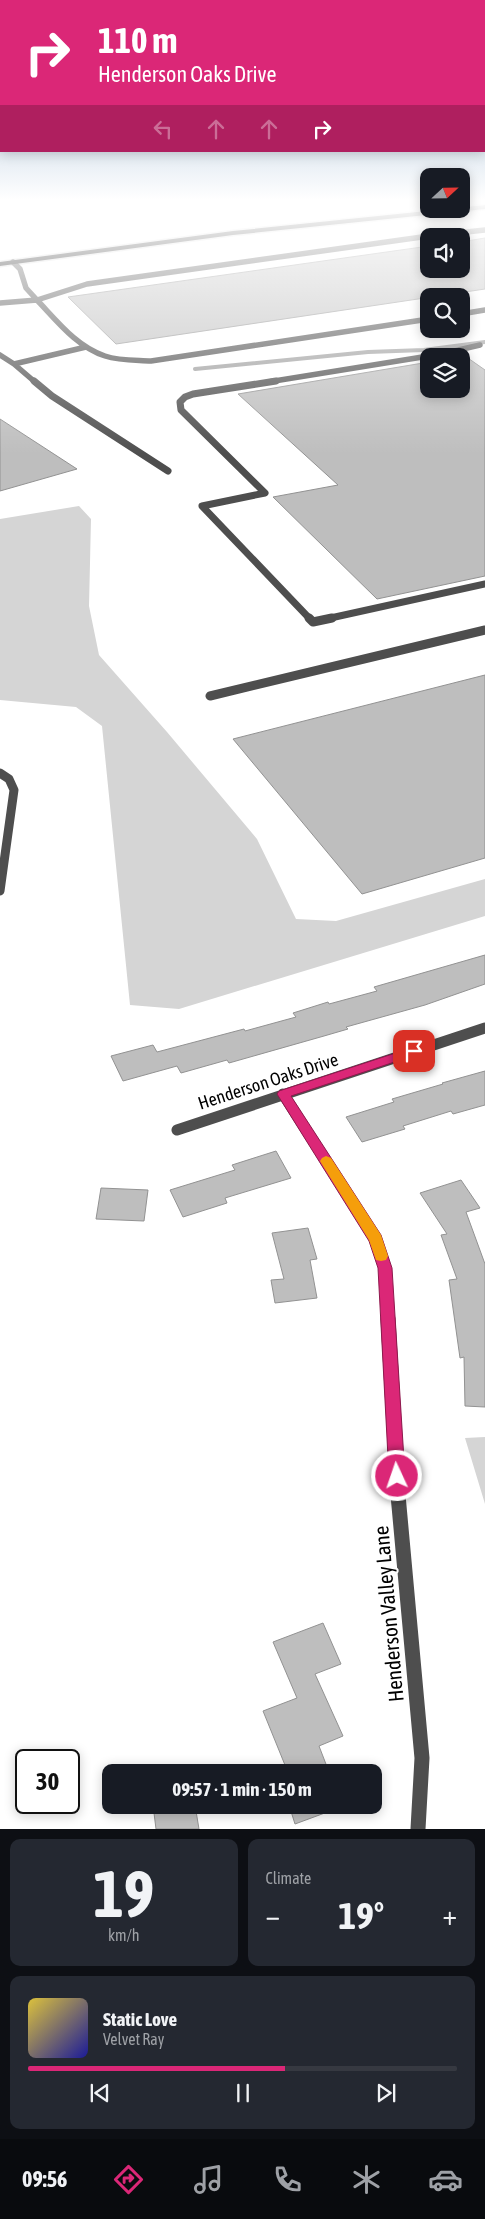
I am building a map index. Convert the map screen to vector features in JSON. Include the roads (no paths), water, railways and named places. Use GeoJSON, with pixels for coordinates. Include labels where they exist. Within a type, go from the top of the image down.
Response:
{"type":"FeatureCollection","features":[{"type":"Feature","properties":{"kind":"street"},"geometry":{"type":"LineString","coordinates":[[25,283],[36,300],[86,347],[103,356],[125,360],[151,361],[420,320]]}},
{"type":"Feature","properties":{"kind":"street"},"geometry":{"type":"LineString","coordinates":[[0,303],[36,300],[80,285],[92,283]]}},
{"type":"Feature","properties":{"kind":"street"},"geometry":{"type":"LineString","coordinates":[[470,312],[485,310]]}},
{"type":"Feature","properties":{"kind":"street"},"geometry":{"type":"LineString","coordinates":[[483,346],[193,394],[185,397],[180,402],[181,410],[265,493],[202,506],[313,622],[485,584]]}},
{"type":"Feature","properties":{"kind":"street"},"geometry":{"type":"LineString","coordinates":[[14,364],[86,347]]}},
{"type":"Feature","properties":{"kind":"street"},"geometry":{"type":"LineString","coordinates":[[0,355],[14,364],[52,396],[168,471]]}},
{"type":"Feature","properties":{"kind":"street"},"geometry":{"type":"LineString","coordinates":[[210,696],[485,630]]}},
{"type":"Feature","properties":{"kind":"street"},"geometry":{"type":"LineString","coordinates":[[0,773],[9,779],[14,790],[0,891]]}},
{"type":"Feature","properties":{"kind":"street","name":"Henderson Oaks Drive"},"geometry":{"type":"LineString","coordinates":[[177,1130],[485,1028]]}},
{"type":"Feature","properties":{"kind":"street","name":"Henderson Valley Lane"},"geometry":{"type":"LineString","coordinates":[[283,1094],[376,1239],[385,1268],[398,1495],[422,1758],[418,1829]]}},
{"type":"Feature","properties":{"kind":"waterway"},"geometry":{"type":"LineString","coordinates":[[195,369],[368,352],[424,350],[485,342]]}}]}
